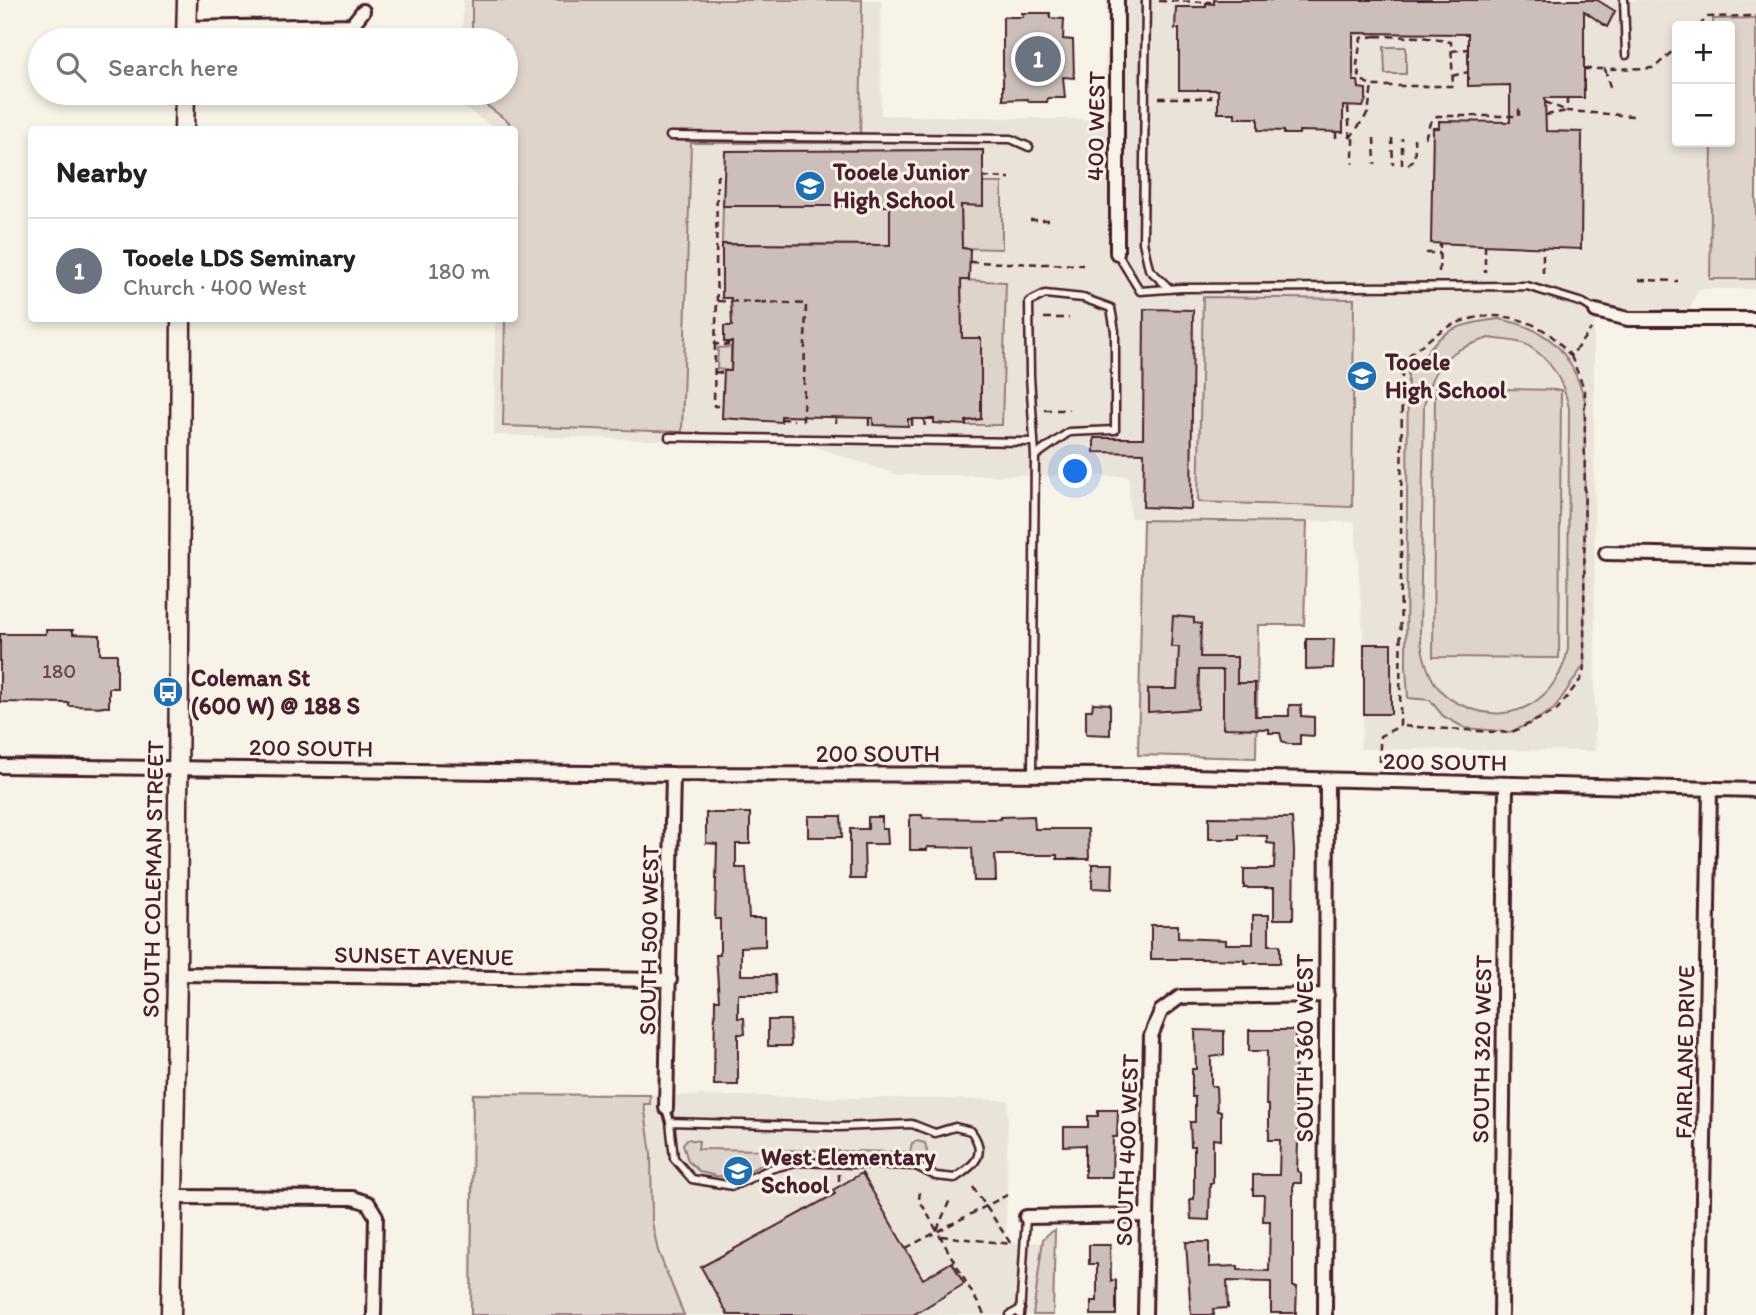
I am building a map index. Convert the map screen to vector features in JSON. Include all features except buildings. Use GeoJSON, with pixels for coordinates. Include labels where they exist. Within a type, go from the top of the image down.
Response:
{"type":"FeatureCollection","features":[{"type":"Feature","properties":{"kind":"street"},"geometry":{"type":"LineString","coordinates":[[187,0],[187,28]]}},
{"type":"Feature","properties":{"kind":"street","name":"400 WEST"},"geometry":{"type":"LineString","coordinates":[[1116,253],[1117,0]]}},
{"type":"Feature","properties":{"kind":"street"},"geometry":{"type":"LineString","coordinates":[[297,28],[352,25],[363,11]]}},
{"type":"Feature","properties":{"kind":"street"},"geometry":{"type":"LineString","coordinates":[[184,126],[185,105]]}},
{"type":"Feature","properties":{"kind":"street"},"geometry":{"type":"LineString","coordinates":[[1596,311],[1628,318],[1756,319]]}},
{"type":"Feature","properties":{"kind":"street","name":"SOUTH COLEMAN STREET"},"geometry":{"type":"LineString","coordinates":[[171,1315],[177,974],[181,322]]}},
{"type":"Feature","properties":{"kind":"street"},"geometry":{"type":"LineString","coordinates":[[1606,553],[1756,556]]}},
{"type":"Feature","properties":{"kind":"street","name":"200 SOUTH"},"geometry":{"type":"LineString","coordinates":[[0,766],[673,774],[1154,775],[1756,790]]}},
{"type":"Feature","properties":{"kind":"street","name":"SOUTH 500 WEST"},"geometry":{"type":"LineString","coordinates":[[666,1108],[673,774]]}},
{"type":"Feature","properties":{"kind":"street","name":"SOUTH 360 WEST"},"geometry":{"type":"LineString","coordinates":[[1325,1315],[1327,780]]}},
{"type":"Feature","properties":{"kind":"street","name":"SOUTH 320 WEST"},"geometry":{"type":"LineString","coordinates":[[1501,1315],[1506,784]]}},
{"type":"Feature","properties":{"kind":"street","name":"FAIRLANE DRIVE"},"geometry":{"type":"LineString","coordinates":[[1702,1315],[1710,790]]}},
{"type":"Feature","properties":{"kind":"street","name":"SUNSET AVENUE"},"geometry":{"type":"LineString","coordinates":[[177,974],[670,980]]}},
{"type":"Feature","properties":{"kind":"street","name":"SOUTH 400 WEST"},"geometry":{"type":"LineString","coordinates":[[1145,1315],[1151,1036],[1161,1011],[1180,997],[1327,995]]}},
{"type":"Feature","properties":{"kind":"street"},"geometry":{"type":"LineString","coordinates":[[172,1196],[353,1198],[368,1203],[376,1216],[374,1315]]}},
{"type":"Feature","properties":{"kind":"street"},"geometry":{"type":"LineString","coordinates":[[1026,1217],[1146,1215]]}},
{"type":"Feature","properties":{"kind":"lane"},"geometry":{"type":"LineString","coordinates":[[1146,0],[1143,242],[1149,269],[1170,289]]}},
{"type":"Feature","properties":{"kind":"lane"},"geometry":{"type":"LineString","coordinates":[[1624,0],[1626,55]]}},
{"type":"Feature","properties":{"kind":"lane"},"geometry":{"type":"LineString","coordinates":[[670,136],[1011,139],[1029,147]]}},
{"type":"Feature","properties":{"kind":"lane"},"geometry":{"type":"LineString","coordinates":[[1116,253],[1140,291],[1527,286],[1583,303],[1596,311]]}},
{"type":"Feature","properties":{"kind":"lane"},"geometry":{"type":"LineString","coordinates":[[1032,776],[1035,456],[1028,302],[1045,294],[1083,298],[1111,308],[1115,331],[1115,430],[1069,432],[1035,456]]}},
{"type":"Feature","properties":{"kind":"lane"},"geometry":{"type":"LineString","coordinates":[[669,437],[1034,442]]}},
{"type":"Feature","properties":{"kind":"lane"},"geometry":{"type":"LineString","coordinates":[[666,1108],[674,1158],[692,1179],[733,1186],[770,1169],[796,1162],[916,1166],[936,1176],[955,1178],[971,1167],[980,1151],[978,1140],[971,1131],[955,1127],[935,1133],[912,1124],[839,1127],[670,1122]]}},
{"type":"Feature","properties":{"kind":"lane"},"geometry":{"type":"LineString","coordinates":[[1010,1315],[1020,1312],[1026,1217]]}},
{"type":"Feature","properties":{"kind":"path"},"geometry":{"type":"LineString","coordinates":[[1158,1],[1210,4]]}},
{"type":"Feature","properties":{"kind":"path"},"geometry":{"type":"LineString","coordinates":[[1704,21],[1708,17],[1756,16]]}},
{"type":"Feature","properties":{"kind":"path"},"geometry":{"type":"LineString","coordinates":[[1422,37],[1451,42],[1452,51],[1453,86],[1372,86],[1360,79],[1355,65],[1361,38],[1422,37]]}},
{"type":"Feature","properties":{"kind":"path"},"geometry":{"type":"LineString","coordinates":[[1452,51],[1468,49]]}},
{"type":"Feature","properties":{"kind":"path"},"geometry":{"type":"LineString","coordinates":[[1353,51],[1359,51]]}},
{"type":"Feature","properties":{"kind":"path"},"geometry":{"type":"LineString","coordinates":[[1584,69],[1654,68],[1672,52]]}},
{"type":"Feature","properties":{"kind":"path"},"geometry":{"type":"LineString","coordinates":[[1605,69],[1610,87]]}},
{"type":"Feature","properties":{"kind":"path"},"geometry":{"type":"LineString","coordinates":[[1452,76],[1468,72]]}},
{"type":"Feature","properties":{"kind":"path"},"geometry":{"type":"LineString","coordinates":[[1348,107],[1350,138],[1368,113],[1372,86]]}},
{"type":"Feature","properties":{"kind":"path"},"geometry":{"type":"LineString","coordinates":[[1159,98],[1211,98],[1211,90]]}},
{"type":"Feature","properties":{"kind":"path"},"geometry":{"type":"LineString","coordinates":[[1567,98],[1567,111]]}},
{"type":"Feature","properties":{"kind":"path"},"geometry":{"type":"LineString","coordinates":[[1545,103],[1567,111]]}},
{"type":"Feature","properties":{"kind":"path"},"geometry":{"type":"LineString","coordinates":[[1425,138],[1430,123],[1437,116],[1450,119],[1519,117],[1519,107]]}},
{"type":"Feature","properties":{"kind":"path"},"geometry":{"type":"LineString","coordinates":[[1546,115],[1567,111],[1634,116]]}},
{"type":"Feature","properties":{"kind":"path"},"geometry":{"type":"LineString","coordinates":[[1511,117],[1511,122]]}},
{"type":"Feature","properties":{"kind":"path"},"geometry":{"type":"LineString","coordinates":[[1336,132],[1336,138]]}},
{"type":"Feature","properties":{"kind":"path"},"geometry":{"type":"LineString","coordinates":[[1353,138],[1353,164]]}},
{"type":"Feature","properties":{"kind":"path"},"geometry":{"type":"LineString","coordinates":[[1374,138],[1375,165]]}},
{"type":"Feature","properties":{"kind":"path"},"geometry":{"type":"LineString","coordinates":[[1392,138],[1393,165]]}},
{"type":"Feature","properties":{"kind":"path"},"geometry":{"type":"LineString","coordinates":[[1402,138],[1402,165]]}},
{"type":"Feature","properties":{"kind":"path"},"geometry":{"type":"LineString","coordinates":[[1408,165],[1415,158],[1414,138]]}},
{"type":"Feature","properties":{"kind":"path"},"geometry":{"type":"LineString","coordinates":[[722,406],[714,406],[718,301],[718,176],[725,176]]}},
{"type":"Feature","properties":{"kind":"path"},"geometry":{"type":"LineString","coordinates":[[983,177],[1010,178]]}},
{"type":"Feature","properties":{"kind":"path"},"geometry":{"type":"LineString","coordinates":[[1030,220],[1051,220]]}},
{"type":"Feature","properties":{"kind":"path"},"geometry":{"type":"LineString","coordinates":[[1439,272],[1440,244]]}},
{"type":"Feature","properties":{"kind":"path"},"geometry":{"type":"LineString","coordinates":[[1485,245],[1485,272]]}},
{"type":"Feature","properties":{"kind":"path"},"geometry":{"type":"LineString","coordinates":[[1542,273],[1543,247]]}},
{"type":"Feature","properties":{"kind":"path"},"geometry":{"type":"LineString","coordinates":[[1426,253],[1440,253]]}},
{"type":"Feature","properties":{"kind":"path"},"geometry":{"type":"LineString","coordinates":[[970,262],[1083,265]]}},
{"type":"Feature","properties":{"kind":"path"},"geometry":{"type":"LineString","coordinates":[[716,272],[722,272]]}},
{"type":"Feature","properties":{"kind":"path"},"geometry":{"type":"LineString","coordinates":[[1639,280],[1678,281]]}},
{"type":"Feature","properties":{"kind":"path"},"geometry":{"type":"LineString","coordinates":[[718,301],[806,304],[803,421]]}},
{"type":"Feature","properties":{"kind":"path"},"geometry":{"type":"LineString","coordinates":[[1380,761],[1380,736],[1400,726],[1510,733],[1556,712],[1581,679],[1584,669],[1585,391],[1571,356],[1550,334],[1530,323],[1500,315],[1474,317],[1449,325],[1405,359],[1402,368],[1400,726]]}},
{"type":"Feature","properties":{"kind":"path"},"geometry":{"type":"LineString","coordinates":[[1045,318],[1069,318]]}},
{"type":"Feature","properties":{"kind":"path"},"geometry":{"type":"LineString","coordinates":[[1571,356],[1591,329]]}},
{"type":"Feature","properties":{"kind":"path"},"geometry":{"type":"LineString","coordinates":[[715,344],[728,345],[727,342]]}},
{"type":"Feature","properties":{"kind":"path"},"geometry":{"type":"LineString","coordinates":[[715,372],[724,373]]}},
{"type":"Feature","properties":{"kind":"path"},"geometry":{"type":"LineString","coordinates":[[1044,410],[1069,410]]}},
{"type":"Feature","properties":{"kind":"path"},"geometry":{"type":"LineString","coordinates":[[836,417],[836,424]]}},
{"type":"Feature","properties":{"kind":"path"},"geometry":{"type":"LineString","coordinates":[[869,418],[869,426]]}},
{"type":"Feature","properties":{"kind":"path"},"geometry":{"type":"LineString","coordinates":[[781,419],[794,420]]}},
{"type":"Feature","properties":{"kind":"path"},"geometry":{"type":"LineString","coordinates":[[912,419],[912,428]]}},
{"type":"Feature","properties":{"kind":"path"},"geometry":{"type":"LineString","coordinates":[[924,419],[925,428]]}},
{"type":"Feature","properties":{"kind":"path"},"geometry":{"type":"LineString","coordinates":[[838,1170],[839,1186]]}},
{"type":"Feature","properties":{"kind":"path"},"geometry":{"type":"LineString","coordinates":[[941,1236],[1011,1244],[973,1187]]}},
{"type":"Feature","properties":{"kind":"path"},"geometry":{"type":"LineString","coordinates":[[920,1192],[919,1199],[984,1314]]}},
{"type":"Feature","properties":{"kind":"path"},"geometry":{"type":"LineString","coordinates":[[906,1248],[1011,1193]]}},
{"type":"Feature","properties":{"kind":"path"},"geometry":{"type":"LineString","coordinates":[[937,1230],[951,1197]]}},
{"type":"Feature","properties":{"kind":"shaded area"},"geometry":{"type":"Polygon","coordinates":[[[463,0],[881,0],[881,115],[1105,120],[1106,0],[1756,0],[1756,289],[1698,289],[1685,322],[1594,322],[1595,751],[1360,749],[1364,714],[1364,644],[1355,522],[1130,518],[1129,476],[898,475],[810,445],[494,435],[495,322],[518,322],[518,126],[492,126],[460,105],[518,105],[518,28],[462,28],[463,0]]]}},
{"type":"Feature","properties":{"kind":"shaded area"},"geometry":{"type":"Polygon","coordinates":[[[472,0],[862,0],[860,143],[691,143],[682,432],[503,426],[505,322],[518,322],[518,126],[509,126],[509,122],[486,105],[518,105],[518,28],[472,28],[472,0]]]}},
{"type":"Feature","properties":{"kind":"shaded area"},"geometry":{"type":"Polygon","coordinates":[[[1756,18],[1756,279],[1710,279],[1712,147],[1735,147],[1735,21],[1713,19],[1756,18]]]}},
{"type":"Feature","properties":{"kind":"shaded area"},"geometry":{"type":"Polygon","coordinates":[[[1384,47],[1406,47],[1406,74],[1385,74],[1384,47]]]}},
{"type":"Feature","properties":{"kind":"shaded area"},"geometry":{"type":"Polygon","coordinates":[[[983,183],[1002,183],[1002,249],[962,248],[961,205],[983,183]]]}},
{"type":"Feature","properties":{"kind":"shaded area"},"geometry":{"type":"Polygon","coordinates":[[[723,206],[890,206],[890,245],[722,244],[723,206]]]}},
{"type":"Feature","properties":{"kind":"shaded area"},"geometry":{"type":"Polygon","coordinates":[[[961,280],[1006,282],[1002,425],[966,425],[966,421],[981,419],[981,338],[962,338],[961,280]]]}},
{"type":"Feature","properties":{"kind":"shaded area"},"geometry":{"type":"Polygon","coordinates":[[[1203,297],[1354,299],[1352,507],[1198,502],[1203,297]]]}},
{"type":"Feature","properties":{"kind":"shaded area"},"geometry":{"type":"Polygon","coordinates":[[[1499,319],[1517,323],[1545,336],[1565,355],[1585,400],[1584,665],[1554,709],[1510,732],[1465,728],[1443,716],[1430,700],[1408,698],[1406,666],[1408,365],[1420,364],[1443,335],[1463,326],[1499,319]],[[1489,338],[1462,348],[1444,360],[1432,378],[1424,406],[1420,634],[1427,667],[1442,692],[1467,707],[1502,713],[1532,704],[1544,694],[1555,682],[1568,649],[1569,408],[1560,381],[1543,357],[1523,343],[1489,338]]]}},
{"type":"Feature","properties":{"kind":"shaded area"},"geometry":{"type":"Polygon","coordinates":[[[731,347],[731,371],[717,369],[718,348],[731,347]]]}},
{"type":"Feature","properties":{"kind":"shaded area"},"geometry":{"type":"Polygon","coordinates":[[[1435,388],[1561,390],[1559,658],[1433,657],[1435,388]]]}},
{"type":"Feature","properties":{"kind":"shaded area"},"geometry":{"type":"Polygon","coordinates":[[[1143,520],[1307,522],[1304,625],[1258,625],[1256,758],[1138,755],[1143,520]]]}},
{"type":"Feature","properties":{"kind":"shaded area","name":"West Elementary School"},"geometry":{"type":"Polygon","coordinates":[[[471,1092],[1008,1100],[1006,1242],[1052,1243],[1051,1315],[469,1315],[471,1092]]]}},
{"type":"Feature","properties":{"kind":"shaded area"},"geometry":{"type":"Polygon","coordinates":[[[473,1094],[650,1095],[650,1104],[644,1104],[651,1154],[652,1222],[658,1251],[684,1315],[471,1315],[473,1094]]]}},
{"type":"Feature","properties":{"kind":"shaded area"},"geometry":{"type":"Polygon","coordinates":[[[687,1139],[699,1141],[698,1149],[910,1152],[912,1143],[917,1141],[925,1143],[927,1151],[923,1160],[852,1157],[771,1159],[739,1177],[716,1176],[700,1172],[688,1161],[683,1144],[687,1139]]]}},
{"type":"Feature","properties":{"kind":"shaded area"},"geometry":{"type":"Polygon","coordinates":[[[1055,1230],[1053,1315],[1033,1315],[1043,1239],[1055,1230]]]}},
{"type":"Feature","properties":{"kind":"place","name":"Tooele LDS Seminary"},"geometry":{"type":"Point","coordinates":[1038,59]}},
{"type":"Feature","properties":{"kind":"place","name":"Tooele Junior High School"},"geometry":{"type":"Point","coordinates":[810,186]}},
{"type":"Feature","properties":{"kind":"place","name":"Tooele High School"},"geometry":{"type":"Point","coordinates":[1362,376]}},
{"type":"Feature","properties":{"kind":"place","name":"Coleman St (600 W) @ 188 S"},"geometry":{"type":"Point","coordinates":[168,692]}},
{"type":"Feature","properties":{"kind":"place","name":"West Elementary School"},"geometry":{"type":"Point","coordinates":[738,1171]}}]}
